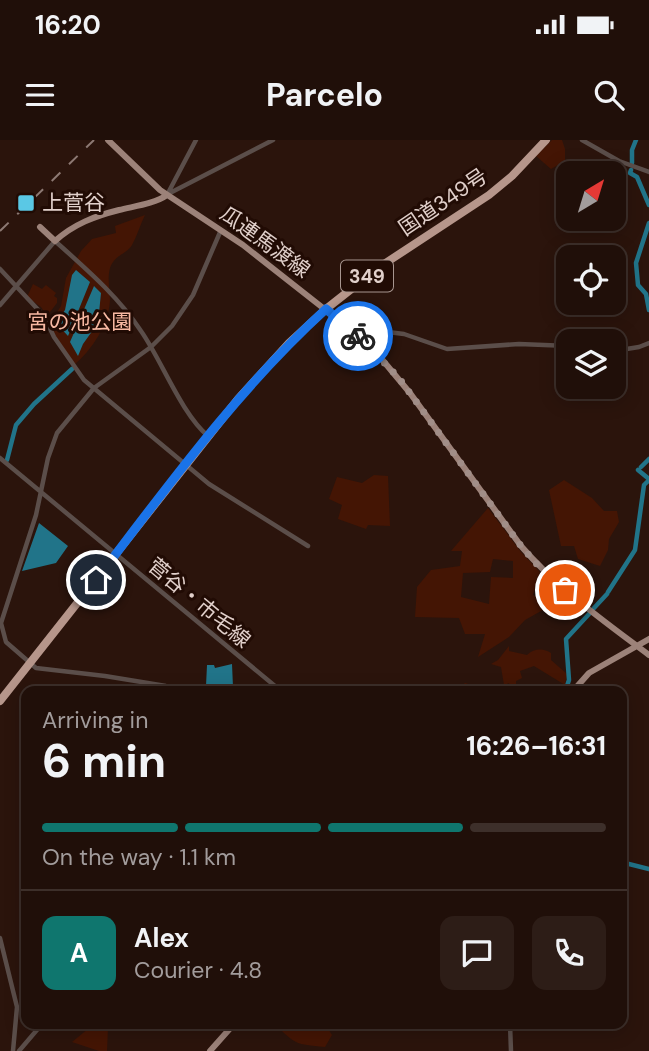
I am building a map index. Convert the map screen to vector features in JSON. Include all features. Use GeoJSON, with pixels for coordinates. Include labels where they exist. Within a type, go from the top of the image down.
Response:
{"type":"FeatureCollection","features":[{"type":"Feature","properties":{"kind":"highway","name":"国道349号"},"geometry":{"type":"LineString","coordinates":[[0,701],[207,436],[268,365],[324,308],[379,264],[488,192],[544,140]]}},
{"type":"Feature","properties":{"kind":"highway","name":"国道349号"},"geometry":{"type":"LineString","coordinates":[[0,695],[29,662]]}},
{"type":"Feature","properties":{"kind":"main road","name":"瓜連馬渡線"},"geometry":{"type":"LineString","coordinates":[[108,140],[167,195],[221,229],[356,334],[399,378],[536,563],[578,600],[649,655]]}},
{"type":"Feature","properties":{"kind":"main road"},"geometry":{"type":"LineString","coordinates":[[108,140],[141,177],[146,177]]}},
{"type":"Feature","properties":{"kind":"main road"},"geometry":{"type":"LineString","coordinates":[[40,227],[55,241],[67,231],[94,217],[167,195]]}},
{"type":"Feature","properties":{"kind":"main road"},"geometry":{"type":"LineString","coordinates":[[577,686],[589,673],[649,639]]}},
{"type":"Feature","properties":{"kind":"main road"},"geometry":{"type":"LineString","coordinates":[[210,1051],[230,1029]]}},
{"type":"Feature","properties":{"kind":"street"},"geometry":{"type":"LineString","coordinates":[[167,195],[196,140]]}},
{"type":"Feature","properties":{"kind":"street"},"geometry":{"type":"LineString","coordinates":[[167,195],[273,140]]}},
{"type":"Feature","properties":{"kind":"street"},"geometry":{"type":"LineString","coordinates":[[582,140],[619,161],[649,172]]}},
{"type":"Feature","properties":{"kind":"street"},"geometry":{"type":"LineString","coordinates":[[160,686],[105,676],[39,669],[6,642],[1,623],[36,515],[57,433],[94,388],[152,346],[172,326],[188,302],[221,229]]}},
{"type":"Feature","properties":{"kind":"street"},"geometry":{"type":"LineString","coordinates":[[0,305],[55,241],[113,296],[152,346],[194,421],[207,436]]}},
{"type":"Feature","properties":{"kind":"street"},"geometry":{"type":"LineString","coordinates":[[0,269],[44,316],[54,337],[81,377],[209,484],[308,546]]}},
{"type":"Feature","properties":{"kind":"street"},"geometry":{"type":"LineString","coordinates":[[356,334],[363,329],[404,334],[447,349],[523,344],[556,345]]}},
{"type":"Feature","properties":{"kind":"street"},"geometry":{"type":"LineString","coordinates":[[626,349],[649,343]]}},
{"type":"Feature","properties":{"kind":"street","name":"菅谷・市毛線"},"geometry":{"type":"LineString","coordinates":[[0,458],[275,686]]}},
{"type":"Feature","properties":{"kind":"street"},"geometry":{"type":"LineString","coordinates":[[0,938],[18,1007],[13,1051]]}},
{"type":"Feature","properties":{"kind":"street"},"geometry":{"type":"LineString","coordinates":[[19,1051],[38,1029]]}},
{"type":"Feature","properties":{"kind":"street"},"geometry":{"type":"LineString","coordinates":[[510,1029],[511,1051]]}},
{"type":"Feature","properties":{"kind":"green space"},"geometry":{"type":"Polygon","coordinates":[[[552,140],[562,140],[565,161],[556,161],[556,166],[551,169],[536,156],[552,140]]]}},
{"type":"Feature","properties":{"kind":"green space","name":"宮の池公園"},"geometry":{"type":"Polygon","coordinates":[[[145,215],[132,245],[110,268],[109,309],[103,327],[87,352],[74,365],[56,338],[50,323],[61,306],[66,278],[81,251],[92,239],[116,233],[115,226],[145,215]]]}},
{"type":"Feature","properties":{"kind":"green space"},"geometry":{"type":"Polygon","coordinates":[[[33,284],[42,289],[46,285],[56,293],[54,296],[57,303],[47,316],[41,307],[27,297],[33,284]]]}},
{"type":"Feature","properties":{"kind":"green space"},"geometry":{"type":"Polygon","coordinates":[[[374,475],[388,476],[390,526],[368,525],[366,529],[338,519],[342,505],[329,499],[337,477],[362,483],[374,475]]]}},
{"type":"Feature","properties":{"kind":"green space"},"geometry":{"type":"Polygon","coordinates":[[[564,480],[592,498],[604,511],[617,511],[619,522],[609,539],[608,550],[600,566],[578,559],[574,546],[561,546],[549,490],[564,480]]]}},
{"type":"Feature","properties":{"kind":"green space"},"geometry":{"type":"Polygon","coordinates":[[[488,508],[521,552],[540,572],[533,595],[546,601],[556,587],[573,601],[550,606],[525,620],[509,637],[478,657],[485,634],[465,634],[459,618],[415,617],[417,587],[431,570],[460,566],[462,551],[451,551],[488,508]],[[493,559],[490,572],[463,573],[461,597],[489,604],[491,577],[513,578],[513,561],[493,559]]]}},
{"type":"Feature","properties":{"kind":"green space"},"geometry":{"type":"Polygon","coordinates":[[[509,646],[509,651],[527,655],[533,651],[545,650],[551,653],[551,660],[567,674],[565,685],[534,666],[520,671],[522,678],[516,681],[516,686],[508,683],[506,686],[501,686],[504,685],[501,667],[491,664],[498,660],[509,646]]]}},
{"type":"Feature","properties":{"kind":"green space"},"geometry":{"type":"Polygon","coordinates":[[[88,1029],[108,1029],[107,1051],[72,1042],[88,1029]]]}},
{"type":"Feature","properties":{"kind":"green space"},"geometry":{"type":"Polygon","coordinates":[[[280,1029],[328,1029],[332,1035],[325,1047],[292,1040],[280,1029]]]}},
{"type":"Feature","properties":{"kind":"water"},"geometry":{"type":"Polygon","coordinates":[[[76,270],[90,282],[68,336],[56,323],[65,310],[72,275],[76,270]]]}},
{"type":"Feature","properties":{"kind":"water"},"geometry":{"type":"Polygon","coordinates":[[[94,286],[101,293],[98,323],[78,356],[70,342],[94,286]]]}},
{"type":"Feature","properties":{"kind":"water"},"geometry":{"type":"Polygon","coordinates":[[[39,523],[68,546],[56,563],[22,571],[39,523]]]}},
{"type":"Feature","properties":{"kind":"water"},"geometry":{"type":"Polygon","coordinates":[[[232,664],[233,686],[206,686],[207,665],[214,665],[215,668],[232,664]]]}},
{"type":"Feature","properties":{"kind":"waterway"},"geometry":{"type":"LineString","coordinates":[[632,163],[632,150],[636,140]]}},
{"type":"Feature","properties":{"kind":"waterway"},"geometry":{"type":"LineString","coordinates":[[631,170],[630,173],[637,177],[649,205]]}},
{"type":"Feature","properties":{"kind":"waterway"},"geometry":{"type":"LineString","coordinates":[[649,223],[636,263],[638,285],[646,294],[649,310]]}},
{"type":"Feature","properties":{"kind":"waterway"},"geometry":{"type":"LineString","coordinates":[[7,460],[16,425],[34,404],[72,369]]}},
{"type":"Feature","properties":{"kind":"waterway"},"geometry":{"type":"LineString","coordinates":[[641,467],[649,459]]}},
{"type":"Feature","properties":{"kind":"waterway"},"geometry":{"type":"LineString","coordinates":[[638,470],[649,479]]}},
{"type":"Feature","properties":{"kind":"waterway"},"geometry":{"type":"LineString","coordinates":[[608,592],[635,550],[644,485],[649,480]]}},
{"type":"Feature","properties":{"kind":"waterway"},"geometry":{"type":"LineString","coordinates":[[594,608],[607,594]]}},
{"type":"Feature","properties":{"kind":"waterway"},"geometry":{"type":"LineString","coordinates":[[567,686],[569,680],[566,639],[589,614]]}},
{"type":"Feature","properties":{"kind":"waterway"},"geometry":{"type":"LineString","coordinates":[[627,864],[649,869]]}},
{"type":"Feature","properties":{"kind":"railway"},"geometry":{"type":"LineString","coordinates":[[0,231],[94,140]]}},
{"type":"Feature","properties":{"kind":"way so far"},"geometry":{"type":"LineString","coordinates":[[358,336],[375,351],[411,393],[521,546],[543,571],[565,590]]}},
{"type":"Feature","properties":{"kind":"place","name":"上菅谷"},"geometry":{"type":"Point","coordinates":[26,203]}},
{"type":"Feature","properties":{"kind":"route"},"geometry":{"type":"LineString","coordinates":[[96,580],[238,399],[302,331],[326,309],[358,336]]}}]}
